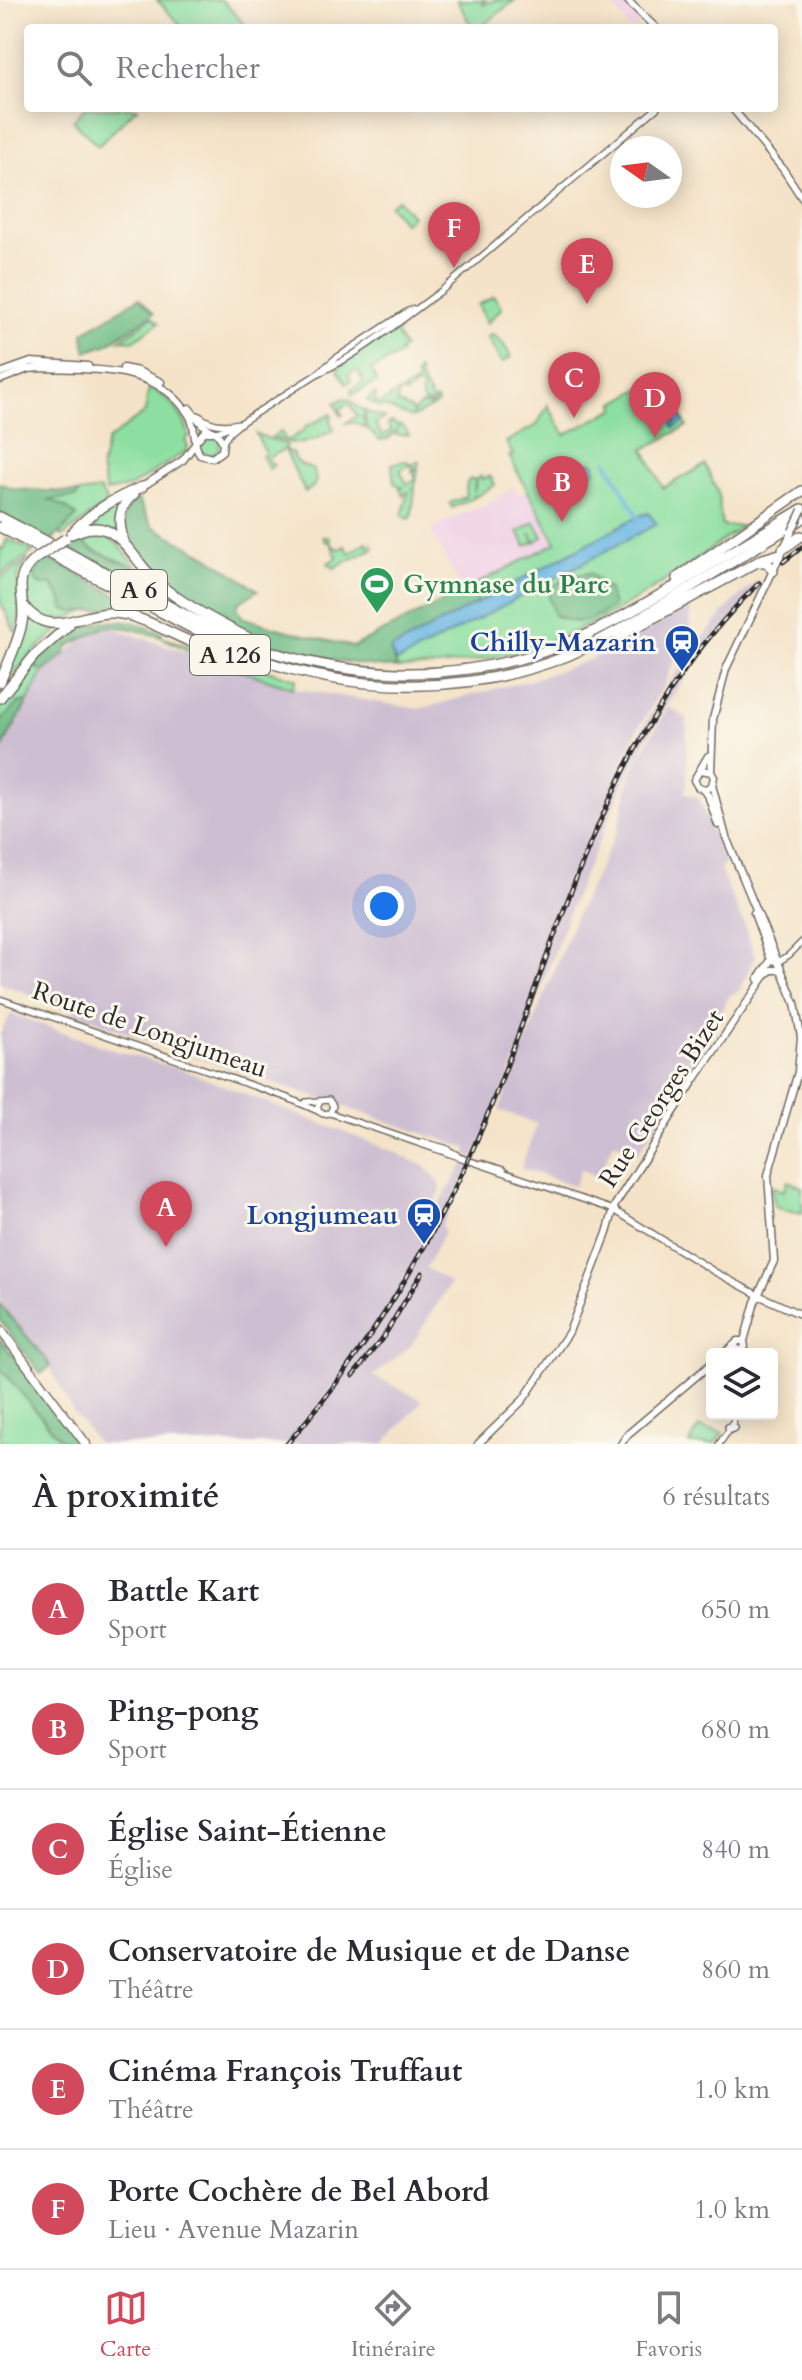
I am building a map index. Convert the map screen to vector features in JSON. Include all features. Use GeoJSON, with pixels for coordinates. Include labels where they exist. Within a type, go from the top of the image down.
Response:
{"type":"FeatureCollection","features":[{"type":"Feature","properties":{"kind":"highway"},"geometry":{"type":"LineString","coordinates":[[0,682],[21,629],[23,605],[20,589],[25,569],[99,509],[142,487]]}},
{"type":"Feature","properties":{"kind":"highway"},"geometry":{"type":"LineString","coordinates":[[125,545],[119,525],[121,510],[142,487]]}},
{"type":"Feature","properties":{"kind":"highway"},"geometry":{"type":"LineString","coordinates":[[647,603],[650,596],[802,491]]}},
{"type":"Feature","properties":{"kind":"highway","name":"A 6"},"geometry":{"type":"LineString","coordinates":[[0,517],[220,633],[282,656],[377,673],[425,674],[506,662],[591,633],[647,603],[802,509]]}},
{"type":"Feature","properties":{"kind":"highway","name":"A 6"},"geometry":{"type":"LineString","coordinates":[[0,527],[216,641],[266,661],[320,677],[386,685],[425,685],[464,682],[532,667],[592,644],[802,519]]}},
{"type":"Feature","properties":{"kind":"highway","name":"A 126"},"geometry":{"type":"LineString","coordinates":[[68,537],[89,528],[112,533],[163,588],[250,639],[281,652],[282,656]]}},
{"type":"Feature","properties":{"kind":"highway"},"geometry":{"type":"LineString","coordinates":[[592,644],[599,645],[626,633],[781,552],[796,534]]}},
{"type":"Feature","properties":{"kind":"highway"},"geometry":{"type":"LineString","coordinates":[[757,563],[767,562],[773,571]]}},
{"type":"Feature","properties":{"kind":"highway"},"geometry":{"type":"LineString","coordinates":[[23,605],[37,620],[49,623],[61,624],[83,617]]}},
{"type":"Feature","properties":{"kind":"highway","name":"A 126"},"geometry":{"type":"LineString","coordinates":[[83,617],[102,613],[123,614],[259,664],[313,679],[320,677]]}},
{"type":"Feature","properties":{"kind":"highway"},"geometry":{"type":"LineString","coordinates":[[0,698],[44,646],[83,617]]}},
{"type":"Feature","properties":{"kind":"highway"},"geometry":{"type":"LineString","coordinates":[[0,1329],[86,1444]]}},
{"type":"Feature","properties":{"kind":"main road"},"geometry":{"type":"LineString","coordinates":[[627,0],[652,24]]}},
{"type":"Feature","properties":{"kind":"main road"},"geometry":{"type":"LineString","coordinates":[[737,112],[802,198]]}},
{"type":"Feature","properties":{"kind":"main road"},"geometry":{"type":"LineString","coordinates":[[738,112],[778,156],[802,191]]}},
{"type":"Feature","properties":{"kind":"main road"},"geometry":{"type":"LineString","coordinates":[[0,373],[31,362],[131,369],[154,377],[180,396],[197,419],[214,432],[223,442],[222,451],[217,457],[209,459],[200,455],[189,415],[160,385],[139,376],[41,368],[28,369],[0,380]]}},
{"type":"Feature","properties":{"kind":"main road"},"geometry":{"type":"LineString","coordinates":[[183,460],[204,432],[214,432]]}},
{"type":"Feature","properties":{"kind":"main road"},"geometry":{"type":"LineString","coordinates":[[142,487],[183,460],[200,455]]}},
{"type":"Feature","properties":{"kind":"main road"},"geometry":{"type":"LineString","coordinates":[[796,534],[802,509]]}},
{"type":"Feature","properties":{"kind":"main road"},"geometry":{"type":"LineString","coordinates":[[774,961],[726,837],[712,785],[714,777],[710,748],[715,709],[726,669],[781,552]]}},
{"type":"Feature","properties":{"kind":"main road"},"geometry":{"type":"LineString","coordinates":[[710,748],[702,770],[694,780],[708,795],[774,961],[797,1010],[801,1037],[798,1072],[768,1175],[774,1261],[758,1295],[741,1348]]}},
{"type":"Feature","properties":{"kind":"main road"},"geometry":{"type":"LineString","coordinates":[[702,770],[711,772]]}},
{"type":"Feature","properties":{"kind":"main road"},"geometry":{"type":"LineString","coordinates":[[702,789],[712,785]]}},
{"type":"Feature","properties":{"kind":"main road","name":"Rue Georges Bizet"},"geometry":{"type":"LineString","coordinates":[[478,1444],[523,1400],[569,1332],[614,1210],[774,961]]}},
{"type":"Feature","properties":{"kind":"main road","name":"Rue Georges Bizet"},"geometry":{"type":"LineString","coordinates":[[743,1008],[769,972],[780,970]]}},
{"type":"Feature","properties":{"kind":"main road"},"geometry":{"type":"LineString","coordinates":[[758,1295],[802,1315]]}},
{"type":"Feature","properties":{"kind":"main road"},"geometry":{"type":"LineString","coordinates":[[621,1444],[706,1368]]}},
{"type":"Feature","properties":{"kind":"street"},"geometry":{"type":"LineString","coordinates":[[214,432],[240,422],[441,291],[652,112]]}},
{"type":"Feature","properties":{"kind":"street"},"geometry":{"type":"LineString","coordinates":[[188,406],[209,422],[224,425],[240,422]]}},
{"type":"Feature","properties":{"kind":"street"},"geometry":{"type":"LineString","coordinates":[[223,442],[240,422]]}},
{"type":"Feature","properties":{"kind":"street"},"geometry":{"type":"LineString","coordinates":[[774,961],[789,955],[802,942]]}},
{"type":"Feature","properties":{"kind":"street","name":"Route de Longjumeau"},"geometry":{"type":"LineString","coordinates":[[0,999],[288,1098],[323,1114],[346,1117],[614,1210],[758,1295]]}},
{"type":"Feature","properties":{"kind":"street","name":"Route de Longjumeau"},"geometry":{"type":"LineString","coordinates":[[288,1098],[310,1103],[329,1100],[346,1117]]}},
{"type":"Feature","properties":{"kind":"street"},"geometry":{"type":"LineString","coordinates":[[318,1111],[321,1101]]}},
{"type":"Feature","properties":{"kind":"street"},"geometry":{"type":"LineString","coordinates":[[330,1113],[333,1106]]}},
{"type":"Feature","properties":{"kind":"street"},"geometry":{"type":"LineString","coordinates":[[719,1444],[731,1420]]}},
{"type":"Feature","properties":{"kind":"shaded area"},"geometry":{"type":"Polygon","coordinates":[[[610,0],[623,0],[638,15],[638,24],[625,24],[610,0]]]}},
{"type":"Feature","properties":{"kind":"shaded area"},"geometry":{"type":"Polygon","coordinates":[[[513,487],[518,495],[527,491],[555,543],[463,591],[431,531],[465,512],[485,506],[513,487]]]}},
{"type":"Feature","properties":{"kind":"shaded area"},"geometry":{"type":"Polygon","coordinates":[[[758,580],[759,590],[696,661],[652,729],[629,773],[574,898],[511,1072],[475,1158],[468,1156],[467,1148],[154,1043],[0,983],[0,752],[44,671],[101,624],[293,688],[419,709],[537,678],[587,661],[641,635],[690,605],[691,638],[679,651],[617,775],[659,700],[688,658],[684,651],[691,644],[696,646],[730,605],[758,580]]]}},
{"type":"Feature","properties":{"kind":"shaded area"},"geometry":{"type":"Polygon","coordinates":[[[668,707],[687,718],[687,787],[684,792],[698,798],[726,863],[720,870],[755,957],[739,991],[730,995],[710,1031],[708,1043],[702,1052],[704,1054],[638,1153],[614,1142],[598,1177],[581,1169],[575,1186],[521,1168],[537,1124],[499,1110],[574,920],[617,831],[631,772],[668,707]]]}},
{"type":"Feature","properties":{"kind":"shaded area"},"geometry":{"type":"Polygon","coordinates":[[[11,1014],[116,1051],[180,1069],[390,1150],[426,1167],[441,1189],[419,1237],[464,1164],[471,1166],[441,1227],[445,1230],[426,1268],[450,1283],[411,1346],[373,1376],[423,1400],[384,1444],[98,1444],[70,1407],[47,1360],[0,1305],[0,1034],[11,1014]]]}},
{"type":"Feature","properties":{"kind":"green space"},"geometry":{"type":"Polygon","coordinates":[[[157,0],[222,0],[244,24],[179,24],[157,0]]]}},
{"type":"Feature","properties":{"kind":"green space"},"geometry":{"type":"Polygon","coordinates":[[[457,0],[486,0],[483,5],[494,0],[515,0],[485,24],[470,24],[457,0]]]}},
{"type":"Feature","properties":{"kind":"green space"},"geometry":{"type":"Polygon","coordinates":[[[81,112],[133,112],[98,146],[73,121],[81,112]]]}},
{"type":"Feature","properties":{"kind":"green space"},"geometry":{"type":"Polygon","coordinates":[[[397,199],[412,216],[404,223],[389,205],[397,199]]]}},
{"type":"Feature","properties":{"kind":"green space"},"geometry":{"type":"Polygon","coordinates":[[[494,296],[502,308],[487,323],[478,305],[494,296]]]}},
{"type":"Feature","properties":{"kind":"green space"},"geometry":{"type":"Polygon","coordinates":[[[139,298],[154,313],[106,345],[86,352],[83,333],[139,298]]]}},
{"type":"Feature","properties":{"kind":"green space"},"geometry":{"type":"Polygon","coordinates":[[[152,317],[159,323],[133,341],[120,340],[152,317]]]}},
{"type":"Feature","properties":{"kind":"green space"},"geometry":{"type":"Polygon","coordinates":[[[398,327],[396,333],[404,348],[399,351],[401,354],[371,370],[377,382],[352,395],[351,390],[364,382],[357,370],[348,375],[351,381],[346,384],[338,371],[339,366],[398,327]]]}},
{"type":"Feature","properties":{"kind":"green space"},"geometry":{"type":"Polygon","coordinates":[[[491,334],[502,342],[511,357],[502,363],[487,337],[491,334]]]}},
{"type":"Feature","properties":{"kind":"green space"},"geometry":{"type":"Polygon","coordinates":[[[418,370],[433,402],[437,400],[438,404],[424,403],[419,386],[406,394],[399,392],[406,392],[403,390],[418,382],[415,376],[418,370]]]}},
{"type":"Feature","properties":{"kind":"green space"},"geometry":{"type":"Polygon","coordinates":[[[661,377],[687,426],[644,449],[663,488],[705,465],[718,493],[722,526],[743,526],[640,597],[580,629],[530,647],[478,660],[397,668],[396,662],[656,524],[648,513],[635,518],[478,603],[471,587],[556,543],[509,456],[513,455],[506,442],[537,425],[548,405],[565,435],[616,408],[615,403],[661,377]]]}},
{"type":"Feature","properties":{"kind":"green space"},"geometry":{"type":"Polygon","coordinates":[[[149,387],[169,401],[179,413],[189,436],[185,441],[188,446],[186,451],[130,487],[106,492],[101,468],[107,441],[145,412],[149,387]]]}},
{"type":"Feature","properties":{"kind":"green space"},"geometry":{"type":"Polygon","coordinates":[[[399,392],[397,403],[412,410],[413,415],[421,405],[434,406],[412,418],[383,406],[381,408],[367,400],[375,394],[378,405],[399,392]]]}},
{"type":"Feature","properties":{"kind":"green space"},"geometry":{"type":"Polygon","coordinates":[[[344,398],[362,410],[384,418],[375,423],[382,436],[391,431],[388,424],[392,422],[397,427],[405,428],[409,435],[396,435],[397,430],[388,439],[379,440],[366,427],[365,412],[362,418],[365,428],[357,423],[346,423],[357,416],[349,403],[340,409],[341,416],[335,403],[344,398]]]}},
{"type":"Feature","properties":{"kind":"green space"},"geometry":{"type":"Polygon","coordinates":[[[331,414],[334,430],[310,441],[290,443],[272,437],[281,432],[287,441],[305,427],[331,414]]]}},
{"type":"Feature","properties":{"kind":"green space"},"geometry":{"type":"Polygon","coordinates":[[[209,433],[217,436],[220,444],[217,452],[209,455],[201,452],[198,444],[201,436],[209,433]]]}},
{"type":"Feature","properties":{"kind":"green space"},"geometry":{"type":"Polygon","coordinates":[[[256,434],[287,445],[268,458],[274,465],[269,469],[262,456],[266,454],[256,434]]]}},
{"type":"Feature","properties":{"kind":"green space"},"geometry":{"type":"Polygon","coordinates":[[[285,450],[302,465],[314,470],[316,481],[312,488],[305,492],[285,450]]]}},
{"type":"Feature","properties":{"kind":"green space"},"geometry":{"type":"Polygon","coordinates":[[[406,461],[412,464],[419,461],[418,467],[412,471],[413,466],[409,465],[400,471],[407,484],[416,479],[413,472],[418,470],[411,518],[408,519],[402,515],[409,491],[404,496],[400,488],[404,488],[394,483],[392,464],[406,461]]]}},
{"type":"Feature","properties":{"kind":"green space"},"geometry":{"type":"Polygon","coordinates":[[[481,476],[482,479],[490,476],[495,485],[452,508],[450,503],[465,497],[470,479],[475,479],[474,491],[481,476]]]}},
{"type":"Feature","properties":{"kind":"green space"},"geometry":{"type":"Polygon","coordinates":[[[0,483],[13,489],[79,493],[76,497],[50,500],[77,516],[51,541],[0,513],[0,483]]]}},
{"type":"Feature","properties":{"kind":"green space"},"geometry":{"type":"Polygon","coordinates":[[[100,490],[107,503],[63,536],[59,534],[77,516],[48,500],[100,490]]]}},
{"type":"Feature","properties":{"kind":"green space"},"geometry":{"type":"Polygon","coordinates":[[[137,498],[152,526],[207,556],[258,590],[237,607],[242,617],[273,627],[353,647],[471,587],[478,603],[390,650],[397,668],[330,660],[281,648],[251,635],[196,603],[144,565],[131,549],[124,532],[125,515],[137,498]]]}},
{"type":"Feature","properties":{"kind":"green space"},"geometry":{"type":"Polygon","coordinates":[[[124,499],[116,526],[119,535],[82,527],[124,499]]]}},
{"type":"Feature","properties":{"kind":"green space"},"geometry":{"type":"Polygon","coordinates":[[[535,522],[543,537],[535,542],[530,533],[534,542],[526,546],[518,532],[535,522]]]}},
{"type":"Feature","properties":{"kind":"green space"},"geometry":{"type":"Polygon","coordinates":[[[93,533],[111,539],[153,583],[218,627],[142,587],[143,582],[133,566],[91,549],[82,541],[71,541],[77,536],[93,533]]]}},
{"type":"Feature","properties":{"kind":"green space"},"geometry":{"type":"Polygon","coordinates":[[[323,537],[329,537],[331,544],[338,549],[345,546],[350,553],[367,542],[368,547],[371,543],[374,548],[334,568],[328,563],[337,557],[330,542],[323,537]]]}},
{"type":"Feature","properties":{"kind":"green space"},"geometry":{"type":"Polygon","coordinates":[[[7,539],[34,551],[0,575],[0,548],[3,549],[7,539]]]}},
{"type":"Feature","properties":{"kind":"green space"},"geometry":{"type":"Polygon","coordinates":[[[71,541],[82,541],[92,550],[134,567],[143,582],[142,587],[64,547],[71,541]]]}},
{"type":"Feature","properties":{"kind":"green space"},"geometry":{"type":"Polygon","coordinates":[[[45,556],[130,602],[129,611],[74,612],[63,609],[62,600],[52,584],[40,584],[33,576],[39,567],[36,561],[45,556]]]}},
{"type":"Feature","properties":{"kind":"green space"},"geometry":{"type":"Polygon","coordinates":[[[29,559],[18,578],[20,609],[17,632],[0,601],[0,579],[29,559]]]}},
{"type":"Feature","properties":{"kind":"green space"},"geometry":{"type":"Polygon","coordinates":[[[36,561],[74,612],[87,611],[54,620],[39,616],[32,610],[26,586],[36,561]]]}},
{"type":"Feature","properties":{"kind":"green space"},"geometry":{"type":"Polygon","coordinates":[[[590,573],[609,590],[613,607],[578,622],[554,615],[548,593],[552,588],[567,578],[590,573]]]}},
{"type":"Feature","properties":{"kind":"green space"},"geometry":{"type":"Polygon","coordinates":[[[130,602],[206,644],[129,611],[130,602]]]}},
{"type":"Feature","properties":{"kind":"green space"},"geometry":{"type":"Polygon","coordinates":[[[27,616],[48,627],[61,627],[28,657],[0,693],[0,687],[27,616]]]}},
{"type":"Feature","properties":{"kind":"green space"},"geometry":{"type":"Polygon","coordinates":[[[105,621],[132,622],[162,633],[161,637],[129,628],[107,626],[68,646],[65,654],[44,671],[36,668],[40,657],[54,642],[105,621]]]}},
{"type":"Feature","properties":{"kind":"green space"},"geometry":{"type":"Polygon","coordinates":[[[161,637],[296,679],[293,688],[206,659],[161,637]]]}},
{"type":"Feature","properties":{"kind":"green space"},"geometry":{"type":"Polygon","coordinates":[[[39,656],[36,668],[44,671],[28,701],[18,703],[0,722],[0,704],[39,656]]]}},
{"type":"Feature","properties":{"kind":"green space"},"geometry":{"type":"Polygon","coordinates":[[[28,701],[0,752],[0,722],[18,703],[28,701]]]}},
{"type":"Feature","properties":{"kind":"green space"},"geometry":{"type":"Polygon","coordinates":[[[788,1181],[802,1187],[802,1213],[774,1205],[772,1186],[784,1191],[788,1181]]]}},
{"type":"Feature","properties":{"kind":"green space"},"geometry":{"type":"Polygon","coordinates":[[[0,1305],[47,1360],[50,1366],[41,1374],[0,1320],[0,1305]]]}},
{"type":"Feature","properties":{"kind":"green space"},"geometry":{"type":"Polygon","coordinates":[[[0,1338],[79,1444],[66,1444],[58,1437],[0,1368],[0,1338]]]}},
{"type":"Feature","properties":{"kind":"green space"},"geometry":{"type":"Polygon","coordinates":[[[0,1366],[58,1437],[66,1444],[0,1442],[0,1366]]]}},
{"type":"Feature","properties":{"kind":"green space"},"geometry":{"type":"Polygon","coordinates":[[[699,1427],[723,1433],[714,1444],[689,1444],[699,1427]]]}},
{"type":"Feature","properties":{"kind":"water"},"geometry":{"type":"Polygon","coordinates":[[[660,379],[684,422],[674,428],[672,424],[676,422],[657,386],[652,388],[651,384],[660,379]]]}},
{"type":"Feature","properties":{"kind":"water"},"geometry":{"type":"Polygon","coordinates":[[[591,462],[595,464],[595,471],[573,483],[568,482],[569,476],[591,462]]]}},
{"type":"Feature","properties":{"kind":"water"},"geometry":{"type":"Polygon","coordinates":[[[648,513],[657,524],[396,662],[390,650],[648,513]]]}},
{"type":"Feature","properties":{"kind":"waterway"},"geometry":{"type":"LineString","coordinates":[[607,462],[638,517]]}},
{"type":"Feature","properties":{"kind":"railway"},"geometry":{"type":"LineString","coordinates":[[783,562],[802,547]]}},
{"type":"Feature","properties":{"kind":"railway"},"geometry":{"type":"LineString","coordinates":[[287,1444],[373,1331],[446,1206],[485,1121],[565,906],[625,768],[662,703],[706,641],[759,583]]}},
{"type":"Feature","properties":{"kind":"railway"},"geometry":{"type":"LineString","coordinates":[[353,1376],[384,1336],[422,1273]]}},
{"type":"Feature","properties":{"kind":"place","name":"Porte Cochère de Bel Abord"},"geometry":{"type":"Point","coordinates":[454,268]}},
{"type":"Feature","properties":{"kind":"place","name":"Cinéma François Truffaut"},"geometry":{"type":"Point","coordinates":[587,304]}},
{"type":"Feature","properties":{"kind":"place","name":"Église Saint-Étienne"},"geometry":{"type":"Point","coordinates":[574,418]}},
{"type":"Feature","properties":{"kind":"place","name":"Conservatoire de Musique et de Danse"},"geometry":{"type":"Point","coordinates":[655,438]}},
{"type":"Feature","properties":{"kind":"place","name":"Ping-pong"},"geometry":{"type":"Point","coordinates":[562,522]}},
{"type":"Feature","properties":{"kind":"place","name":"Gymnase du Parc"},"geometry":{"type":"Point","coordinates":[377,615]}},
{"type":"Feature","properties":{"kind":"place","name":"Chilly-Mazarin"},"geometry":{"type":"Point","coordinates":[682,673]}},
{"type":"Feature","properties":{"kind":"place","name":"Longjumeau"},"geometry":{"type":"Point","coordinates":[424,1246]}},
{"type":"Feature","properties":{"kind":"place","name":"Battle Kart"},"geometry":{"type":"Point","coordinates":[166,1247]}}]}
